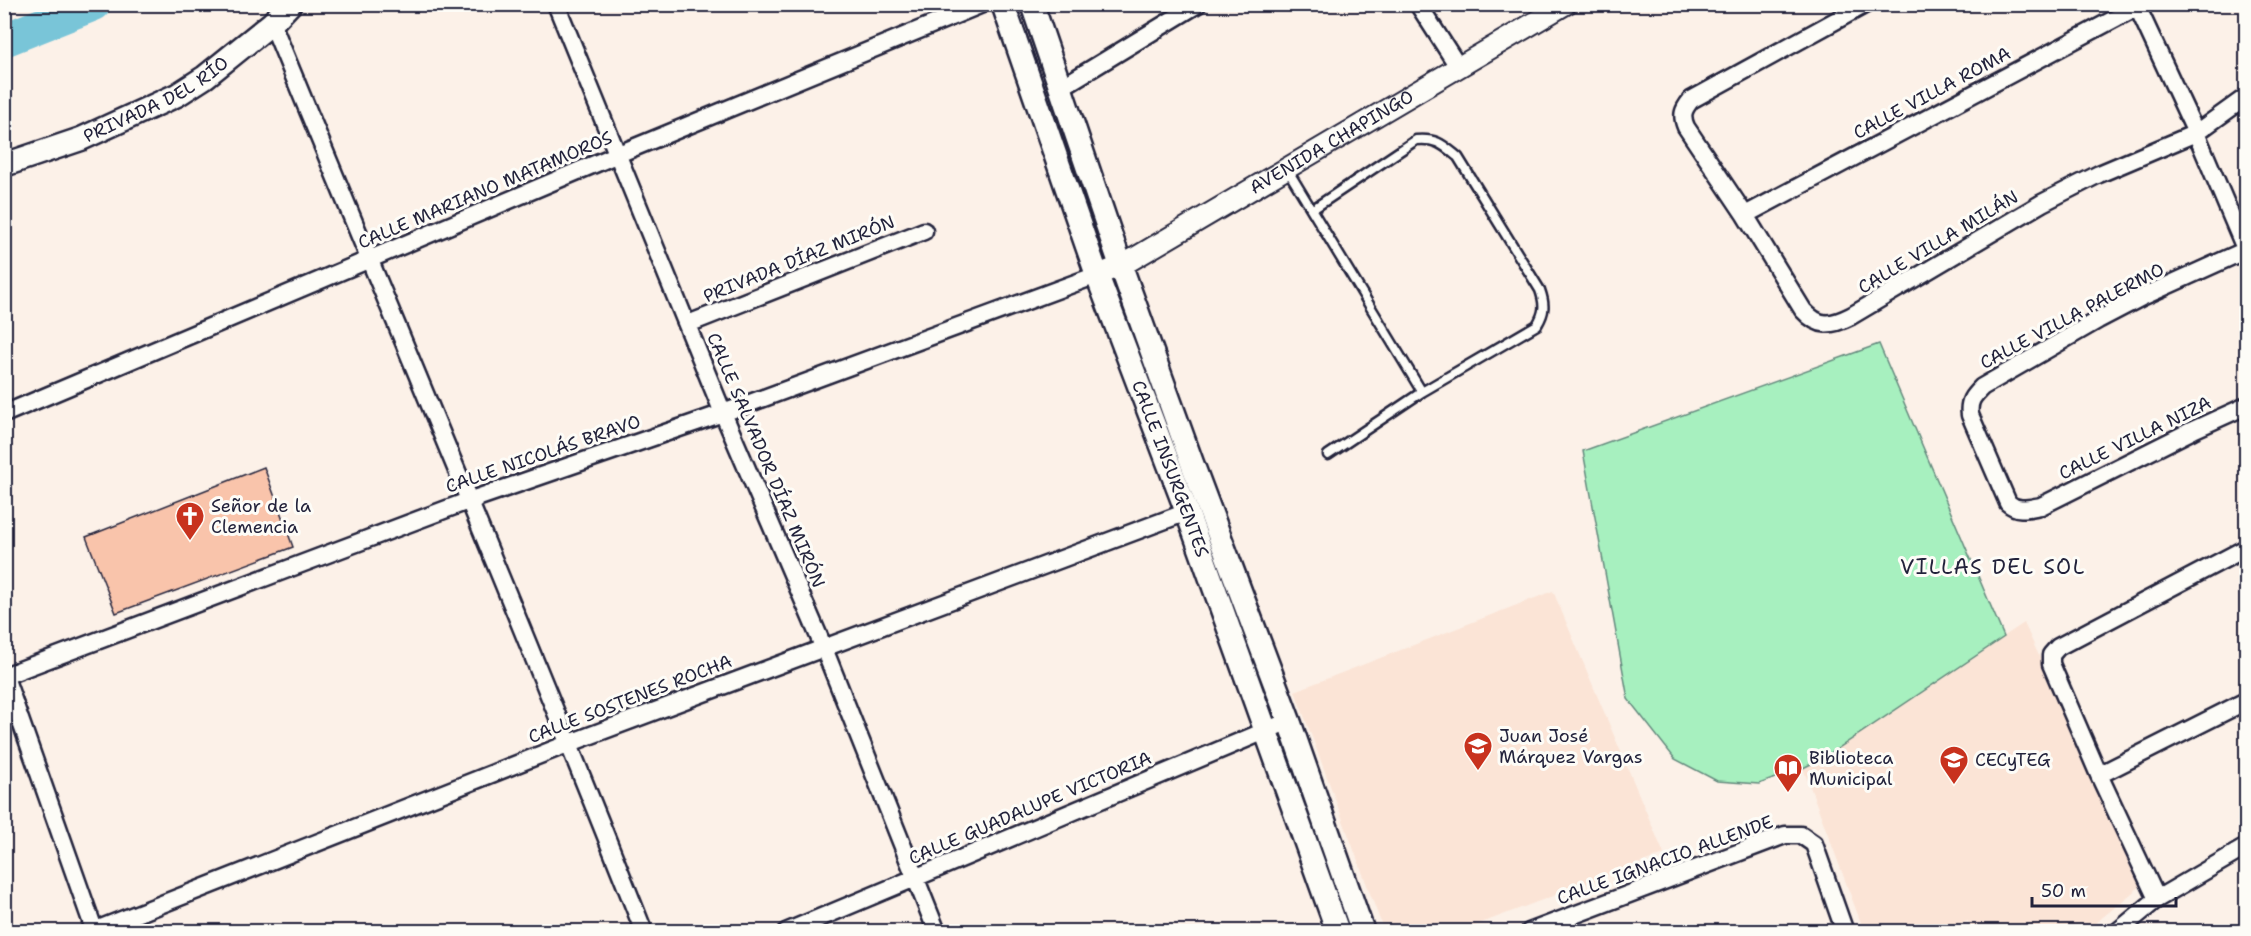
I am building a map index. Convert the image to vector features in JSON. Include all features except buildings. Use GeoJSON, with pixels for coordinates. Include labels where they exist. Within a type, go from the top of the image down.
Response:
{"type":"FeatureCollection","features":[{"type":"Feature","properties":{"kind":"main road","name":"PRIVADA DEL RÍO"},"geometry":{"type":"LineString","coordinates":[[4,165],[81,139],[177,95],[205,77],[272,23],[290,4]]}},
{"type":"Feature","properties":{"kind":"main road","name":"CALLE INSURGENTES"},"geometry":{"type":"LineString","coordinates":[[1004,4],[1097,275],[1187,512],[1338,932]]}},
{"type":"Feature","properties":{"kind":"main road","name":"CALLE INSURGENTES"},"geometry":{"type":"LineString","coordinates":[[1032,4],[1121,266],[1289,721],[1363,932]]}},
{"type":"Feature","properties":{"kind":"street","name":"CALLE SALVADOR DÍAZ MIRÓN"},"geometry":{"type":"LineString","coordinates":[[556,4],[723,413],[823,646],[937,932]]}},
{"type":"Feature","properties":{"kind":"street","name":"CALLE MARIANO MATAMOROS"},"geometry":{"type":"LineString","coordinates":[[4,414],[616,155],[982,4]]}},
{"type":"Feature","properties":{"kind":"street"},"geometry":{"type":"LineString","coordinates":[[1060,88],[1198,4]]}},
{"type":"Feature","properties":{"kind":"street"},"geometry":{"type":"LineString","coordinates":[[1418,4],[1459,69]]}},
{"type":"Feature","properties":{"kind":"street","name":"AVENIDA CHAPINGO"},"geometry":{"type":"LineString","coordinates":[[1097,275],[1121,266],[1566,4]]}},
{"type":"Feature","properties":{"kind":"street","name":"CALLE VILLA MILÁN"},"geometry":{"type":"LineString","coordinates":[[1866,4],[1691,100],[1684,109],[1682,118],[1745,214],[1803,310],[1812,320],[1822,324],[1837,323],[2042,203],[2099,174],[2196,133],[2247,97]]}},
{"type":"Feature","properties":{"kind":"street"},"geometry":{"type":"LineString","coordinates":[[2137,6],[2196,133],[2246,251]]}},
{"type":"Feature","properties":{"kind":"street","name":"CALLE VILLA ROMA"},"geometry":{"type":"LineString","coordinates":[[1745,214],[2137,6]]}},
{"type":"Feature","properties":{"kind":"street"},"geometry":{"type":"LineString","coordinates":[[272,23],[570,743],[644,932]]}},
{"type":"Feature","properties":{"kind":"street","name":"PRIVADA DÍAZ MIRÓN"},"geometry":{"type":"LineString","coordinates":[[688,324],[924,231]]}},
{"type":"Feature","properties":{"kind":"street","name":"CALLE VILLA PALERMO"},"geometry":{"type":"LineString","coordinates":[[2041,506],[2023,509],[2014,508],[2008,503],[1970,415],[1968,404],[1972,397],[1982,387],[2098,320],[2142,297],[2246,251]]}},
{"type":"Feature","properties":{"kind":"street","name":"CALLE NICOLÁS BRAVO"},"geometry":{"type":"LineString","coordinates":[[5,675],[468,501],[723,413],[1097,275]]}},
{"type":"Feature","properties":{"kind":"street","name":"CALLE VILLA NIZA"},"geometry":{"type":"LineString","coordinates":[[2041,506],[2193,429],[2247,406]]}},
{"type":"Feature","properties":{"kind":"street","name":"CALLE SOSTENES ROCHA"},"geometry":{"type":"LineString","coordinates":[[93,931],[823,646],[1187,512]]}},
{"type":"Feature","properties":{"kind":"street"},"geometry":{"type":"LineString","coordinates":[[2157,899],[2099,775],[2051,664],[2051,655],[2058,647],[2247,548]]}},
{"type":"Feature","properties":{"kind":"street"},"geometry":{"type":"LineString","coordinates":[[5,675],[93,931]]}},
{"type":"Feature","properties":{"kind":"street"},"geometry":{"type":"LineString","coordinates":[[2099,775],[2247,701]]}},
{"type":"Feature","properties":{"kind":"street","name":"CALLE GUADALUPE VICTORIA"},"geometry":{"type":"LineString","coordinates":[[786,932],[1289,721]]}},
{"type":"Feature","properties":{"kind":"street","name":"CALLE IGNACIO ALLENDE"},"geometry":{"type":"LineString","coordinates":[[1529,932],[1785,835],[1801,835],[1814,844],[1845,932]]}},
{"type":"Feature","properties":{"kind":"street"},"geometry":{"type":"LineString","coordinates":[[2117,932],[2157,899],[2247,847]]}},
{"type":"Feature","properties":{"kind":"lane"},"geometry":{"type":"LineString","coordinates":[[1313,210],[1416,141],[1430,139],[1443,145],[1458,158],[1540,290],[1544,302],[1544,314],[1537,325],[1422,392],[1328,455]]}},
{"type":"Feature","properties":{"kind":"lane"},"geometry":{"type":"LineString","coordinates":[[1287,169],[1422,392]]}},
{"type":"Feature","properties":{"kind":"shaded area","name":"Juan José Márquez Vargas"},"geometry":{"type":"Polygon","coordinates":[[[1553,591],[1664,854],[1460,931],[1384,931],[1295,691],[1553,591]]]}},
{"type":"Feature","properties":{"kind":"shaded area","name":"CECyTEG"},"geometry":{"type":"Polygon","coordinates":[[[2024,623],[2143,884],[2086,931],[1972,931],[1968,921],[1942,931],[1864,931],[1803,768],[1825,756],[2024,623]]]}},
{"type":"Feature","properties":{"kind":"green space"},"geometry":{"type":"Polygon","coordinates":[[[1879,344],[2004,637],[1825,757],[1803,768],[1759,784],[1717,781],[1675,759],[1628,699],[1583,451],[1879,344]]]}},
{"type":"Feature","properties":{"kind":"waterway"},"geometry":{"type":"LineString","coordinates":[[4,40],[94,4]]}},
{"type":"Feature","properties":{"kind":"place","name":"Señor de la Clemencia"},"geometry":{"type":"Point","coordinates":[190,542]}},
{"type":"Feature","properties":{"kind":"place","name":"Juan José Márquez Vargas"},"geometry":{"type":"Point","coordinates":[1478,772]}},
{"type":"Feature","properties":{"kind":"place","name":"CECyTEG"},"geometry":{"type":"Point","coordinates":[1954,786]}},
{"type":"Feature","properties":{"kind":"place","name":"Biblioteca Municipal"},"geometry":{"type":"Point","coordinates":[1788,794]}},
{"type":"Feature","properties":{"kind":"district","name":"VILLAS DEL SOL"},"geometry":{"type":"Point","coordinates":[1993,567]}}]}
